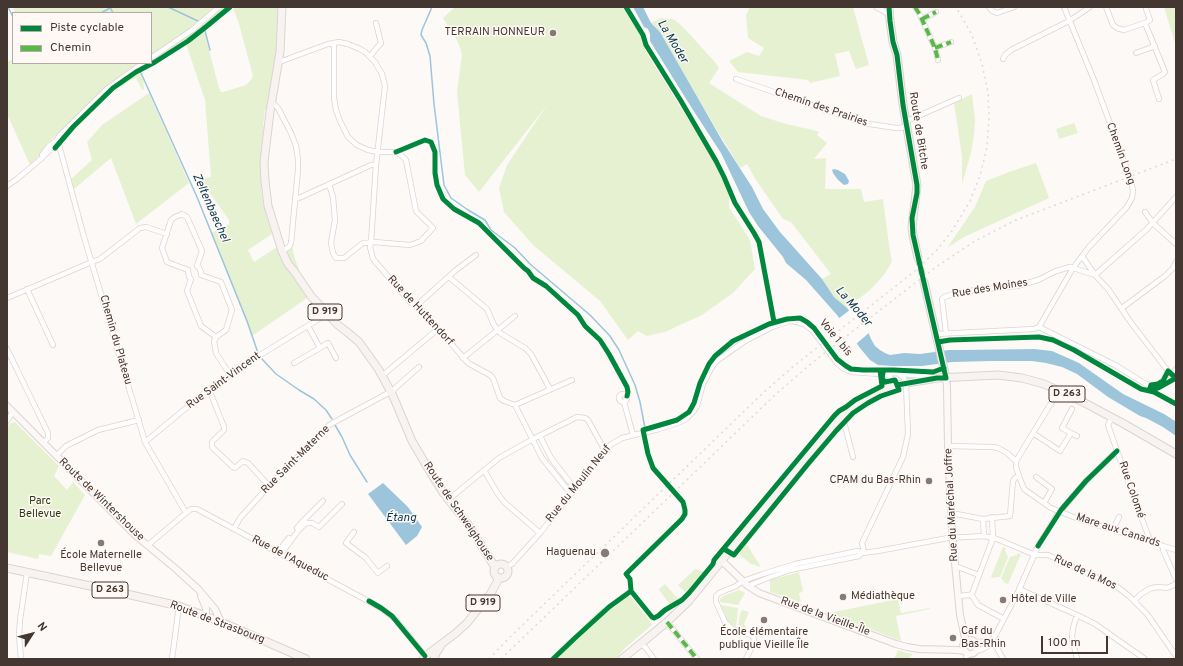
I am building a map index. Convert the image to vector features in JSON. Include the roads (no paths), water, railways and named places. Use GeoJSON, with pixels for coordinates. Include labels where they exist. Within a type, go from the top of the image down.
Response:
{"type":"FeatureCollection","features":[{"type":"Feature","properties":{"kind":"main road","name":"Route de Schweighouse"},"geometry":{"type":"LineString","coordinates":[[281,7],[281,44],[265,148],[265,181],[268,206],[282,251],[288,264],[311,296],[327,314],[359,342],[383,375],[413,442],[429,470],[448,500],[467,523],[495,567]]}},
{"type":"Feature","properties":{"kind":"main road","name":"Route de Bitche"},"geometry":{"type":"LineString","coordinates":[[889,10],[917,185],[912,227],[918,258]]}},
{"type":"Feature","properties":{"kind":"main road"},"geometry":{"type":"LineString","coordinates":[[622,659],[667,622],[688,602],[818,442],[841,416],[859,402],[887,388],[906,383],[946,378],[924,282]]}},
{"type":"Feature","properties":{"kind":"main road","name":"D 263"},"geometry":{"type":"LineString","coordinates":[[946,378],[998,375],[1011,376],[1039,382],[1112,416],[1176,454]]}},
{"type":"Feature","properties":{"kind":"main road"},"geometry":{"type":"LineString","coordinates":[[501,564],[506,567],[508,571],[504,577],[499,578],[494,573],[495,567],[501,564]]}},
{"type":"Feature","properties":{"kind":"main road","name":"Route de Strasbourg"},"geometry":{"type":"LineString","coordinates":[[7,568],[179,606],[221,622],[305,659]]}},
{"type":"Feature","properties":{"kind":"main road","name":"D 919"},"geometry":{"type":"LineString","coordinates":[[423,658],[461,630],[491,593],[499,578]]}},
{"type":"Feature","properties":{"kind":"main road","name":"D 919"},"geometry":{"type":"LineString","coordinates":[[434,659],[437,650],[446,641]]}},
{"type":"Feature","properties":{"kind":"street"},"geometry":{"type":"LineString","coordinates":[[152,57],[188,32],[219,7]]}},
{"type":"Feature","properties":{"kind":"street","name":"Route de Bitche"},"geometry":{"type":"LineString","coordinates":[[876,7],[889,10]]}},
{"type":"Feature","properties":{"kind":"street"},"geometry":{"type":"LineString","coordinates":[[915,7],[935,48],[938,60]]}},
{"type":"Feature","properties":{"kind":"street"},"geometry":{"type":"LineString","coordinates":[[989,7],[992,11],[997,13],[1014,7]]}},
{"type":"Feature","properties":{"kind":"street","name":"Chemin Long"},"geometry":{"type":"LineString","coordinates":[[1039,327],[1073,268],[1082,256],[1127,207],[1132,198],[1133,191],[1131,180],[1094,80],[1064,7]]}},
{"type":"Feature","properties":{"kind":"street"},"geometry":{"type":"LineString","coordinates":[[1003,60],[1005,55],[1011,50],[1069,21],[1082,9],[1090,7]]}},
{"type":"Feature","properties":{"kind":"street"},"geometry":{"type":"LineString","coordinates":[[1106,7],[1113,25],[1124,30],[1150,20],[1146,9]]}},
{"type":"Feature","properties":{"kind":"street"},"geometry":{"type":"LineString","coordinates":[[922,19],[936,12]]}},
{"type":"Feature","properties":{"kind":"street"},"geometry":{"type":"LineString","coordinates":[[279,60],[334,43],[343,43],[355,46],[370,56],[381,43],[376,23]]}},
{"type":"Feature","properties":{"kind":"street"},"geometry":{"type":"LineString","coordinates":[[1145,23],[1165,72],[1152,80],[1159,98]]}},
{"type":"Feature","properties":{"kind":"street"},"geometry":{"type":"LineString","coordinates":[[935,48],[951,42]]}},
{"type":"Feature","properties":{"kind":"street"},"geometry":{"type":"LineString","coordinates":[[329,184],[333,196],[335,220],[331,243],[333,253],[336,258],[344,258],[363,243],[371,242],[410,245],[421,240],[433,228],[416,211],[406,160],[396,152],[378,152],[357,145],[348,137],[336,110],[334,98],[334,43]]}},
{"type":"Feature","properties":{"kind":"street"},"geometry":{"type":"LineString","coordinates":[[1136,53],[1155,46]]}},
{"type":"Feature","properties":{"kind":"street","name":"Rue de Huttendorf"},"geometry":{"type":"LineString","coordinates":[[370,56],[379,68],[384,80],[370,247],[373,259],[411,304],[421,309],[468,363],[490,375],[494,381],[500,398],[515,405],[542,458],[571,494]]}},
{"type":"Feature","properties":{"kind":"street"},"geometry":{"type":"LineString","coordinates":[[7,186],[17,180],[36,163],[49,146],[55,142],[60,135],[108,88],[142,64]]}},
{"type":"Feature","properties":{"kind":"street","name":"Chemin des Prairies"},"geometry":{"type":"LineString","coordinates":[[736,78],[863,123],[896,128],[907,124]]}},
{"type":"Feature","properties":{"kind":"street"},"geometry":{"type":"LineString","coordinates":[[907,124],[960,98]]}},
{"type":"Feature","properties":{"kind":"street"},"geometry":{"type":"LineString","coordinates":[[271,104],[276,105],[291,133],[296,146],[298,164],[290,244],[288,248],[282,251]]}},
{"type":"Feature","properties":{"kind":"street","name":"Chemin du Plateau"},"geometry":{"type":"LineString","coordinates":[[55,142],[55,148],[62,160],[145,442],[186,513]]}},
{"type":"Feature","properties":{"kind":"street"},"geometry":{"type":"LineString","coordinates":[[295,199],[371,165],[376,165]]}},
{"type":"Feature","properties":{"kind":"street"},"geometry":{"type":"LineString","coordinates":[[1095,275],[1146,230],[1176,197]]}},
{"type":"Feature","properties":{"kind":"street"},"geometry":{"type":"LineString","coordinates":[[1145,212],[1153,223],[1176,244]]}},
{"type":"Feature","properties":{"kind":"street"},"geometry":{"type":"LineString","coordinates":[[188,270],[167,262],[162,248],[172,220],[175,216],[182,214],[187,217],[202,250],[197,266]]}},
{"type":"Feature","properties":{"kind":"street"},"geometry":{"type":"LineString","coordinates":[[7,298],[100,259],[140,228],[146,227],[167,234]]}},
{"type":"Feature","properties":{"kind":"street"},"geometry":{"type":"LineString","coordinates":[[416,306],[476,255]]}},
{"type":"Feature","properties":{"kind":"street"},"geometry":{"type":"LineString","coordinates":[[1082,256],[1172,375]]}},
{"type":"Feature","properties":{"kind":"street"},"geometry":{"type":"LineString","coordinates":[[1122,308],[1165,276],[1173,268],[1176,262]]}},
{"type":"Feature","properties":{"kind":"street"},"geometry":{"type":"LineString","coordinates":[[188,270],[191,266],[197,266]]}},
{"type":"Feature","properties":{"kind":"street"},"geometry":{"type":"LineString","coordinates":[[197,266],[201,272],[187,291],[201,326],[216,337]]}},
{"type":"Feature","properties":{"kind":"street","name":"Rue des Moines"},"geometry":{"type":"LineString","coordinates":[[946,333],[942,299],[944,297],[956,293],[1017,286],[1038,280],[1065,268],[1073,268]]}},
{"type":"Feature","properties":{"kind":"street"},"geometry":{"type":"LineString","coordinates":[[1073,268],[1095,275]]}},
{"type":"Feature","properties":{"kind":"street"},"geometry":{"type":"LineString","coordinates":[[188,270],[189,277],[221,282],[232,310],[226,330],[216,337],[214,341],[216,353],[230,375]]}},
{"type":"Feature","properties":{"kind":"street"},"geometry":{"type":"LineString","coordinates":[[449,277],[487,309],[497,330],[500,333],[525,348],[531,354],[550,389]]}},
{"type":"Feature","properties":{"kind":"street"},"geometry":{"type":"LineString","coordinates":[[27,289],[53,345]]}},
{"type":"Feature","properties":{"kind":"street","name":"Rue Saint-Vincent"},"geometry":{"type":"LineString","coordinates":[[145,442],[209,389],[264,352],[327,314]]}},
{"type":"Feature","properties":{"kind":"street"},"geometry":{"type":"LineString","coordinates":[[464,358],[515,316]]}},
{"type":"Feature","properties":{"kind":"street","name":"Rue du Moulin Neuf"},"geometry":{"type":"LineString","coordinates":[[506,567],[512,564],[540,533],[610,445],[618,440],[680,422],[687,418],[697,406],[704,384],[713,365],[745,340],[784,323],[797,322],[804,324],[809,328],[838,363],[846,370],[856,373],[899,374],[937,378]]}},
{"type":"Feature","properties":{"kind":"street"},"geometry":{"type":"LineString","coordinates":[[308,326],[320,348]]}},
{"type":"Feature","properties":{"kind":"street"},"geometry":{"type":"LineString","coordinates":[[936,334],[1034,329],[1039,327],[1115,366],[1146,384],[1154,386],[1172,375],[1176,369]]}},
{"type":"Feature","properties":{"kind":"street"},"geometry":{"type":"LineString","coordinates":[[383,375],[438,329]]}},
{"type":"Feature","properties":{"kind":"street"},"geometry":{"type":"LineString","coordinates":[[294,363],[328,344],[336,358]]}},
{"type":"Feature","properties":{"kind":"street"},"geometry":{"type":"LineString","coordinates":[[7,349],[48,433],[48,438],[43,443]]}},
{"type":"Feature","properties":{"kind":"street"},"geometry":{"type":"LineString","coordinates":[[391,392],[419,367]]}},
{"type":"Feature","properties":{"kind":"street"},"geometry":{"type":"LineString","coordinates":[[886,374],[890,376],[891,381],[890,386],[887,388]]}},
{"type":"Feature","properties":{"kind":"street"},"geometry":{"type":"LineString","coordinates":[[863,553],[862,543],[903,457],[908,434],[906,383],[904,378],[899,374]]}},
{"type":"Feature","properties":{"kind":"street","name":"Rue du Maréchal Joffre"},"geometry":{"type":"LineString","coordinates":[[946,378],[948,387],[948,446],[953,538],[958,596],[965,638],[964,644]]}},
{"type":"Feature","properties":{"kind":"street"},"geometry":{"type":"LineString","coordinates":[[515,405],[572,380]]}},
{"type":"Feature","properties":{"kind":"street"},"geometry":{"type":"LineString","coordinates":[[209,389],[224,427],[224,430],[212,442],[212,447],[235,468],[243,461],[248,462],[269,486]]}},
{"type":"Feature","properties":{"kind":"street"},"geometry":{"type":"LineString","coordinates":[[948,446],[998,448],[1007,453],[1016,461],[1059,390]]}},
{"type":"Feature","properties":{"kind":"street","name":"Rue Saint-Materne"},"geometry":{"type":"LineString","coordinates":[[234,529],[240,518],[269,486],[329,425],[391,392]]}},
{"type":"Feature","properties":{"kind":"street"},"geometry":{"type":"LineString","coordinates":[[624,402],[633,435]]}},
{"type":"Feature","properties":{"kind":"street","name":"Route de Wintershouse"},"geometry":{"type":"LineString","coordinates":[[7,406],[135,534],[198,589],[215,609],[221,622]]}},
{"type":"Feature","properties":{"kind":"street"},"geometry":{"type":"LineString","coordinates":[[1062,428],[1072,409]]}},
{"type":"Feature","properties":{"kind":"street"},"geometry":{"type":"LineString","coordinates":[[7,421],[13,412]]}},
{"type":"Feature","properties":{"kind":"street"},"geometry":{"type":"LineString","coordinates":[[841,416],[853,457]]}},
{"type":"Feature","properties":{"kind":"street","name":"Rue Colomé"},"geometry":{"type":"LineString","coordinates":[[1112,416],[1108,425],[1150,540]]}},
{"type":"Feature","properties":{"kind":"street"},"geometry":{"type":"LineString","coordinates":[[448,500],[499,458],[577,417],[588,420],[605,451]]}},
{"type":"Feature","properties":{"kind":"street"},"geometry":{"type":"LineString","coordinates":[[56,456],[66,446],[98,430],[139,420]]}},
{"type":"Feature","properties":{"kind":"street"},"geometry":{"type":"LineString","coordinates":[[1056,425],[1077,436]]}},
{"type":"Feature","properties":{"kind":"street"},"geometry":{"type":"LineString","coordinates":[[1033,433],[1060,451],[1071,433]]}},
{"type":"Feature","properties":{"kind":"street"},"geometry":{"type":"LineString","coordinates":[[540,436],[554,462],[575,489]]}},
{"type":"Feature","properties":{"kind":"street"},"geometry":{"type":"LineString","coordinates":[[964,644],[963,648],[966,654],[985,648],[991,641],[999,630],[1038,546],[1059,512],[1086,481],[1117,451]]}},
{"type":"Feature","properties":{"kind":"street","name":"Mare aux Canards"},"geometry":{"type":"LineString","coordinates":[[1016,461],[1016,467],[1022,486],[1025,490],[1059,512],[1113,530],[1150,540],[1176,550]]}},
{"type":"Feature","properties":{"kind":"street"},"geometry":{"type":"LineString","coordinates":[[548,467],[554,462]]}},
{"type":"Feature","properties":{"kind":"street"},"geometry":{"type":"LineString","coordinates":[[484,470],[504,502],[540,533]]}},
{"type":"Feature","properties":{"kind":"street"},"geometry":{"type":"LineString","coordinates":[[952,513],[983,519],[1010,516],[1013,482],[1014,478],[1019,476]]}},
{"type":"Feature","properties":{"kind":"street"},"geometry":{"type":"LineString","coordinates":[[1036,477],[1052,489],[1044,503]]}},
{"type":"Feature","properties":{"kind":"street"},"geometry":{"type":"LineString","coordinates":[[280,554],[284,544],[303,521],[323,501]]}},
{"type":"Feature","properties":{"kind":"street"},"geometry":{"type":"LineString","coordinates":[[280,554],[298,530],[306,523],[312,523],[319,527],[342,504]]}},
{"type":"Feature","properties":{"kind":"street","name":"Rue de l'Aqueduc"},"geometry":{"type":"LineString","coordinates":[[186,513],[191,509],[197,509],[381,608],[392,616],[423,658]]}},
{"type":"Feature","properties":{"kind":"street"},"geometry":{"type":"LineString","coordinates":[[148,545],[186,513]]}},
{"type":"Feature","properties":{"kind":"street"},"geometry":{"type":"LineString","coordinates":[[1113,530],[1119,517]]}},
{"type":"Feature","properties":{"kind":"street"},"geometry":{"type":"LineString","coordinates":[[971,594],[993,538],[992,518]]}},
{"type":"Feature","properties":{"kind":"street"},"geometry":{"type":"LineString","coordinates":[[983,519],[984,536]]}},
{"type":"Feature","properties":{"kind":"street"},"geometry":{"type":"LineString","coordinates":[[354,532],[346,543],[366,558],[378,574],[387,566]]}},
{"type":"Feature","properties":{"kind":"street","name":"Rue de la Mos"},"geometry":{"type":"LineString","coordinates":[[746,659],[753,644],[754,638],[751,635],[734,630],[723,620],[716,600],[716,595],[719,592],[790,570],[859,556],[863,553],[953,538],[984,536],[993,538],[1035,555],[1048,555],[1116,586],[1129,596],[1147,614],[1176,656]]}},
{"type":"Feature","properties":{"kind":"street"},"geometry":{"type":"LineString","coordinates":[[1163,546],[1163,550],[1176,579]]}},
{"type":"Feature","properties":{"kind":"street","name":"Rue de la Vieille-Île"},"geometry":{"type":"LineString","coordinates":[[722,561],[756,592],[766,596],[909,648],[957,650],[966,654]]}},
{"type":"Feature","properties":{"kind":"street"},"geometry":{"type":"LineString","coordinates":[[955,566],[979,575]]}},
{"type":"Feature","properties":{"kind":"street"},"geometry":{"type":"LineString","coordinates":[[21,659],[19,636],[20,620],[27,573]]}},
{"type":"Feature","properties":{"kind":"street"},"geometry":{"type":"LineString","coordinates":[[1134,601],[1141,594],[1151,588],[1167,588],[1176,584]]}},
{"type":"Feature","properties":{"kind":"street"},"geometry":{"type":"LineString","coordinates":[[198,589],[206,608],[206,616]]}},
{"type":"Feature","properties":{"kind":"street"},"geometry":{"type":"LineString","coordinates":[[1019,589],[1095,624],[1145,659]]}},
{"type":"Feature","properties":{"kind":"street"},"geometry":{"type":"LineString","coordinates":[[958,596],[971,594]]}},
{"type":"Feature","properties":{"kind":"street"},"geometry":{"type":"LineString","coordinates":[[971,594],[978,605],[1004,619]]}},
{"type":"Feature","properties":{"kind":"street"},"geometry":{"type":"LineString","coordinates":[[172,659],[179,606]]}},
{"type":"Feature","properties":{"kind":"street"},"geometry":{"type":"LineString","coordinates":[[1077,615],[1072,637],[1077,659]]}},
{"type":"Feature","properties":{"kind":"street"},"geometry":{"type":"LineString","coordinates":[[667,622],[697,659]]}},
{"type":"Feature","properties":{"kind":"street"},"geometry":{"type":"LineString","coordinates":[[963,631],[974,641],[977,646],[976,651]]}},
{"type":"Feature","properties":{"kind":"street"},"geometry":{"type":"LineString","coordinates":[[957,650],[967,640],[991,641],[996,646],[1003,659]]}},
{"type":"Feature","properties":{"kind":"street"},"geometry":{"type":"LineString","coordinates":[[637,646],[642,645],[646,648],[654,659]]}},
{"type":"Feature","properties":{"kind":"water"},"geometry":{"type":"Polygon","coordinates":[[[633,7],[643,7],[651,23],[660,32],[723,142],[752,187],[763,209],[780,232],[822,279],[834,297],[867,329],[875,346],[880,350],[890,355],[904,353],[920,354],[949,350],[1034,349],[1052,351],[1079,363],[1123,394],[1175,421],[1176,436],[1163,427],[1140,416],[1108,397],[1077,374],[1062,367],[1046,363],[1032,361],[992,361],[952,362],[922,366],[893,366],[878,365],[870,360],[837,315],[806,280],[786,263],[783,257],[758,226],[749,212],[721,153],[650,41],[648,29],[644,27],[633,7]]]}},
{"type":"Feature","properties":{"kind":"water"},"geometry":{"type":"Polygon","coordinates":[[[834,169],[845,174],[849,181],[848,184],[844,185],[838,180],[833,173],[832,170],[834,169]]]}},
{"type":"Feature","properties":{"kind":"water","name":"Étang"},"geometry":{"type":"Polygon","coordinates":[[[383,483],[408,507],[422,527],[417,536],[406,545],[368,494],[383,483]]]}},
{"type":"Feature","properties":{"kind":"waterway"},"geometry":{"type":"LineString","coordinates":[[8,7],[12,15]]}},
{"type":"Feature","properties":{"kind":"waterway","name":"Zeltenbaechel"},"geometry":{"type":"LineString","coordinates":[[110,7],[112,12]]}},
{"type":"Feature","properties":{"kind":"waterway"},"geometry":{"type":"LineString","coordinates":[[168,7],[198,21]]}},
{"type":"Feature","properties":{"kind":"waterway"},"geometry":{"type":"LineString","coordinates":[[432,7],[421,35],[426,43],[430,56],[434,104],[444,185],[451,198],[485,220],[491,230],[515,248],[530,264],[590,315],[610,336],[619,350],[635,385],[645,428]]}},
{"type":"Feature","properties":{"kind":"waterway"},"geometry":{"type":"LineString","coordinates":[[103,12],[110,8]]}},
{"type":"Feature","properties":{"kind":"waterway"},"geometry":{"type":"LineString","coordinates":[[205,31],[210,50]]}},
{"type":"Feature","properties":{"kind":"waterway","name":"Zeltenbaechel"},"geometry":{"type":"LineString","coordinates":[[141,73],[197,197],[247,321],[258,353]]}},
{"type":"Feature","properties":{"kind":"waterway","name":"Zeltenbaechel"},"geometry":{"type":"LineString","coordinates":[[262,359],[276,374],[314,399],[326,410],[332,419]]}},
{"type":"Feature","properties":{"kind":"waterway","name":"Zeltenbaechel"},"geometry":{"type":"LineString","coordinates":[[335,425],[350,455],[367,482]]}},
{"type":"Feature","properties":{"kind":"tunnel"},"geometry":{"type":"LineString","coordinates":[[918,258],[924,282]]}},
{"type":"Feature","properties":{"kind":"railway"},"geometry":{"type":"LineString","coordinates":[[489,659],[763,393],[795,365],[915,271],[936,251],[952,231],[970,201],[980,176],[987,147],[989,120],[988,92],[982,64],[972,35],[956,7]]}},
{"type":"Feature","properties":{"kind":"railway"},"geometry":{"type":"LineString","coordinates":[[501,659],[776,394],[813,362],[936,267],[975,241],[1016,220],[1176,159]]}},
{"type":"Feature","properties":{"kind":"place","name":"TERRAIN HONNEUR"},"geometry":{"type":"Point","coordinates":[553,33]}},
{"type":"Feature","properties":{"kind":"place","name":"CPAM du Bas-Rhin"},"geometry":{"type":"Point","coordinates":[929,481]}},
{"type":"Feature","properties":{"kind":"place","name":"École Maternelle Bellevue"},"geometry":{"type":"Point","coordinates":[101,543]}},
{"type":"Feature","properties":{"kind":"place","name":"Haguenau"},"geometry":{"type":"Point","coordinates":[605,553]}},
{"type":"Feature","properties":{"kind":"place","name":"Médiathèque"},"geometry":{"type":"Point","coordinates":[843,597]}},
{"type":"Feature","properties":{"kind":"place","name":"Hôtel de Ville"},"geometry":{"type":"Point","coordinates":[1003,600]}},
{"type":"Feature","properties":{"kind":"place","name":"École élémentaire publique Vieille Île"},"geometry":{"type":"Point","coordinates":[764,620]}},
{"type":"Feature","properties":{"kind":"place","name":"Caf du Bas-Rhin"},"geometry":{"type":"Point","coordinates":[953,638]}},
{"type":"Feature","properties":{"kind":"water label","name":"La Moder"},"geometry":{"type":"Point","coordinates":[672,42]}},
{"type":"Feature","properties":{"kind":"water label","name":"La Moder"},"geometry":{"type":"Point","coordinates":[853,307]}},
{"type":"Feature","properties":{"kind":"park label","name":"Parc Bellevue"},"geometry":{"type":"Point","coordinates":[40,508]}}]}
